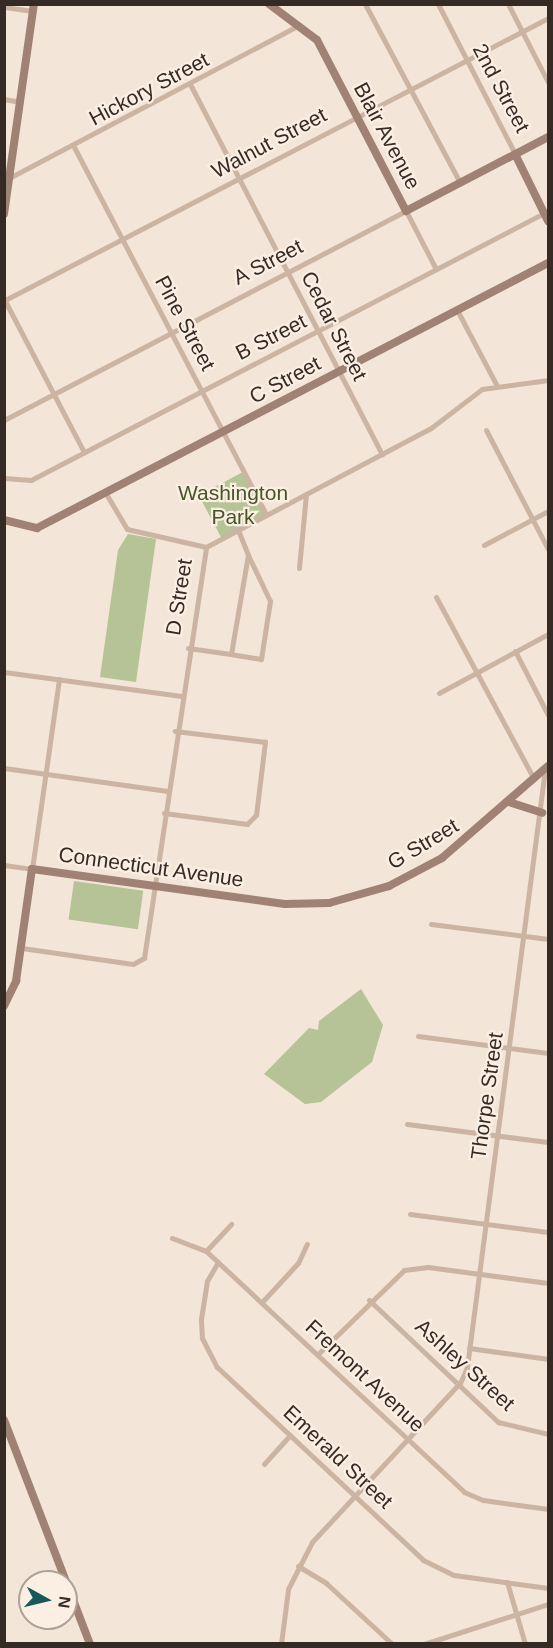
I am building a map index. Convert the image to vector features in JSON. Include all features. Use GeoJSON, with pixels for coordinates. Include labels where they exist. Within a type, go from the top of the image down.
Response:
{"type":"FeatureCollection","features":[{"type":"Feature","properties":{"kind":"street","name":"Blair Avenue"},"geometry":{"type":"LineString","coordinates":[[269,4],[300,24],[317,40],[436,269]]}},
{"type":"Feature","properties":{"kind":"street"},"geometry":{"type":"LineString","coordinates":[[365,4],[460,183]]}},
{"type":"Feature","properties":{"kind":"street","name":"2nd Street"},"geometry":{"type":"LineString","coordinates":[[438,4],[547,215]]}},
{"type":"Feature","properties":{"kind":"street"},"geometry":{"type":"LineString","coordinates":[[508,4],[549,82]]}},
{"type":"Feature","properties":{"kind":"street"},"geometry":{"type":"LineString","coordinates":[[4,7],[34,8],[4,214]]}},
{"type":"Feature","properties":{"kind":"street","name":"Walnut Street"},"geometry":{"type":"LineString","coordinates":[[5,299],[549,18]]}},
{"type":"Feature","properties":{"kind":"street","name":"Hickory Street"},"geometry":{"type":"LineString","coordinates":[[9,178],[191,86],[300,24]]}},
{"type":"Feature","properties":{"kind":"street","name":"Cedar Street"},"geometry":{"type":"LineString","coordinates":[[191,86],[382,454]]}},
{"type":"Feature","properties":{"kind":"street"},"geometry":{"type":"LineString","coordinates":[[4,99],[21,102]]}},
{"type":"Feature","properties":{"kind":"street","name":"A Street"},"geometry":{"type":"LineString","coordinates":[[4,420],[549,136]]}},
{"type":"Feature","properties":{"kind":"street","name":"Pine Street"},"geometry":{"type":"LineString","coordinates":[[74,147],[266,515]]}},
{"type":"Feature","properties":{"kind":"street","name":"B Street"},"geometry":{"type":"LineString","coordinates":[[4,478],[31,480],[436,269],[547,215]]}},
{"type":"Feature","properties":{"kind":"street","name":"C Street"},"geometry":{"type":"LineString","coordinates":[[4,520],[37,528],[549,263]]}},
{"type":"Feature","properties":{"kind":"street"},"geometry":{"type":"LineString","coordinates":[[5,299],[84,452]]}},
{"type":"Feature","properties":{"kind":"street"},"geometry":{"type":"LineString","coordinates":[[457,310],[496,386]]}},
{"type":"Feature","properties":{"kind":"street","name":"D Street"},"geometry":{"type":"LineString","coordinates":[[22,948],[139,962],[206,547],[431,428],[467,398],[496,386],[549,380]]}},
{"type":"Feature","properties":{"kind":"street"},"geometry":{"type":"LineString","coordinates":[[486,430],[549,549]]}},
{"type":"Feature","properties":{"kind":"street"},"geometry":{"type":"LineString","coordinates":[[105,492],[127,529],[206,547]]}},
{"type":"Feature","properties":{"kind":"street"},"geometry":{"type":"LineString","coordinates":[[299,568],[306,494]]}},
{"type":"Feature","properties":{"kind":"street"},"geometry":{"type":"LineString","coordinates":[[484,545],[549,511]]}},
{"type":"Feature","properties":{"kind":"street"},"geometry":{"type":"LineString","coordinates":[[188,648],[261,659],[270,601],[238,530]]}},
{"type":"Feature","properties":{"kind":"street"},"geometry":{"type":"LineString","coordinates":[[231,654],[248,555]]}},
{"type":"Feature","properties":{"kind":"street"},"geometry":{"type":"LineString","coordinates":[[436,597],[534,779]]}},
{"type":"Feature","properties":{"kind":"street"},"geometry":{"type":"LineString","coordinates":[[439,693],[549,634]]}},
{"type":"Feature","properties":{"kind":"street"},"geometry":{"type":"LineString","coordinates":[[515,651],[549,715]]}},
{"type":"Feature","properties":{"kind":"street"},"geometry":{"type":"LineString","coordinates":[[4,672],[181,696]]}},
{"type":"Feature","properties":{"kind":"street"},"geometry":{"type":"LineString","coordinates":[[4,1006],[22,948],[59,679]]}},
{"type":"Feature","properties":{"kind":"street"},"geometry":{"type":"LineString","coordinates":[[164,813],[253,821],[265,742],[175,731]]}},
{"type":"Feature","properties":{"kind":"street","name":"G Street"},"geometry":{"type":"LineString","coordinates":[[292,905],[329,903],[409,876],[469,839],[547,767]]}},
{"type":"Feature","properties":{"kind":"street","name":"Thorpe Street"},"geometry":{"type":"LineString","coordinates":[[460,1383],[469,1348],[499,1136],[547,767]]}},
{"type":"Feature","properties":{"kind":"street"},"geometry":{"type":"LineString","coordinates":[[4,768],[167,791]]}},
{"type":"Feature","properties":{"kind":"street"},"geometry":{"type":"LineString","coordinates":[[509,802],[542,813]]}},
{"type":"Feature","properties":{"kind":"street","name":"Connecticut Avenue"},"geometry":{"type":"LineString","coordinates":[[4,865],[292,905]]}},
{"type":"Feature","properties":{"kind":"street"},"geometry":{"type":"LineString","coordinates":[[431,924],[549,939]]}},
{"type":"Feature","properties":{"kind":"street"},"geometry":{"type":"LineString","coordinates":[[418,1036],[549,1053]]}},
{"type":"Feature","properties":{"kind":"street"},"geometry":{"type":"LineString","coordinates":[[407,1124],[549,1142]]}},
{"type":"Feature","properties":{"kind":"street"},"geometry":{"type":"LineString","coordinates":[[410,1214],[549,1232]]}},
{"type":"Feature","properties":{"kind":"street"},"geometry":{"type":"LineString","coordinates":[[206,1251],[231,1224]]}},
{"type":"Feature","properties":{"kind":"street","name":"Fremont Avenue"},"geometry":{"type":"LineString","coordinates":[[172,1238],[206,1251],[408,1439],[474,1497],[549,1509]]}},
{"type":"Feature","properties":{"kind":"street"},"geometry":{"type":"LineString","coordinates":[[262,1302],[298,1263],[307,1244]]}},
{"type":"Feature","properties":{"kind":"street","name":"Emerald Street"},"geometry":{"type":"LineString","coordinates":[[218,1262],[207,1281],[201,1320],[207,1353],[290,1435],[438,1569],[549,1588]]}},
{"type":"Feature","properties":{"kind":"street"},"geometry":{"type":"LineString","coordinates":[[318,1354],[392,1276],[415,1267],[549,1283]]}},
{"type":"Feature","properties":{"kind":"street","name":"Ashley Street"},"geometry":{"type":"LineString","coordinates":[[369,1300],[460,1383],[498,1422],[549,1434]]}},
{"type":"Feature","properties":{"kind":"street"},"geometry":{"type":"LineString","coordinates":[[469,1348],[549,1359]]}},
{"type":"Feature","properties":{"kind":"street"},"geometry":{"type":"LineString","coordinates":[[281,1644],[283,1605],[298,1566],[355,1495],[460,1383]]}},
{"type":"Feature","properties":{"kind":"street"},"geometry":{"type":"LineString","coordinates":[[4,1420],[90,1644]]}},
{"type":"Feature","properties":{"kind":"street"},"geometry":{"type":"LineString","coordinates":[[264,1464],[290,1435]]}},
{"type":"Feature","properties":{"kind":"street"},"geometry":{"type":"LineString","coordinates":[[298,1566],[326,1583],[392,1644]]}},
{"type":"Feature","properties":{"kind":"street"},"geometry":{"type":"LineString","coordinates":[[507,1582],[525,1644]]}},
{"type":"Feature","properties":{"kind":"street"},"geometry":{"type":"LineString","coordinates":[[424,1644],[549,1604]]}},
{"type":"Feature","properties":{"kind":"green space","name":"Washington Park"},"geometry":{"type":"Polygon","coordinates":[[[243,472],[266,515],[222,539],[199,495],[243,472]]]}},
{"type":"Feature","properties":{"kind":"green space"},"geometry":{"type":"Polygon","coordinates":[[[128,534],[156,539],[136,682],[100,677],[118,550],[128,534]]]}},
{"type":"Feature","properties":{"kind":"green space"},"geometry":{"type":"Polygon","coordinates":[[[74,881],[143,891],[138,929],[69,920],[74,881]]]}},
{"type":"Feature","properties":{"kind":"green space"},"geometry":{"type":"Polygon","coordinates":[[[361,989],[383,1025],[372,1062],[321,1102],[305,1104],[264,1074],[309,1028],[318,1030],[319,1021],[361,989]]]}}]}
